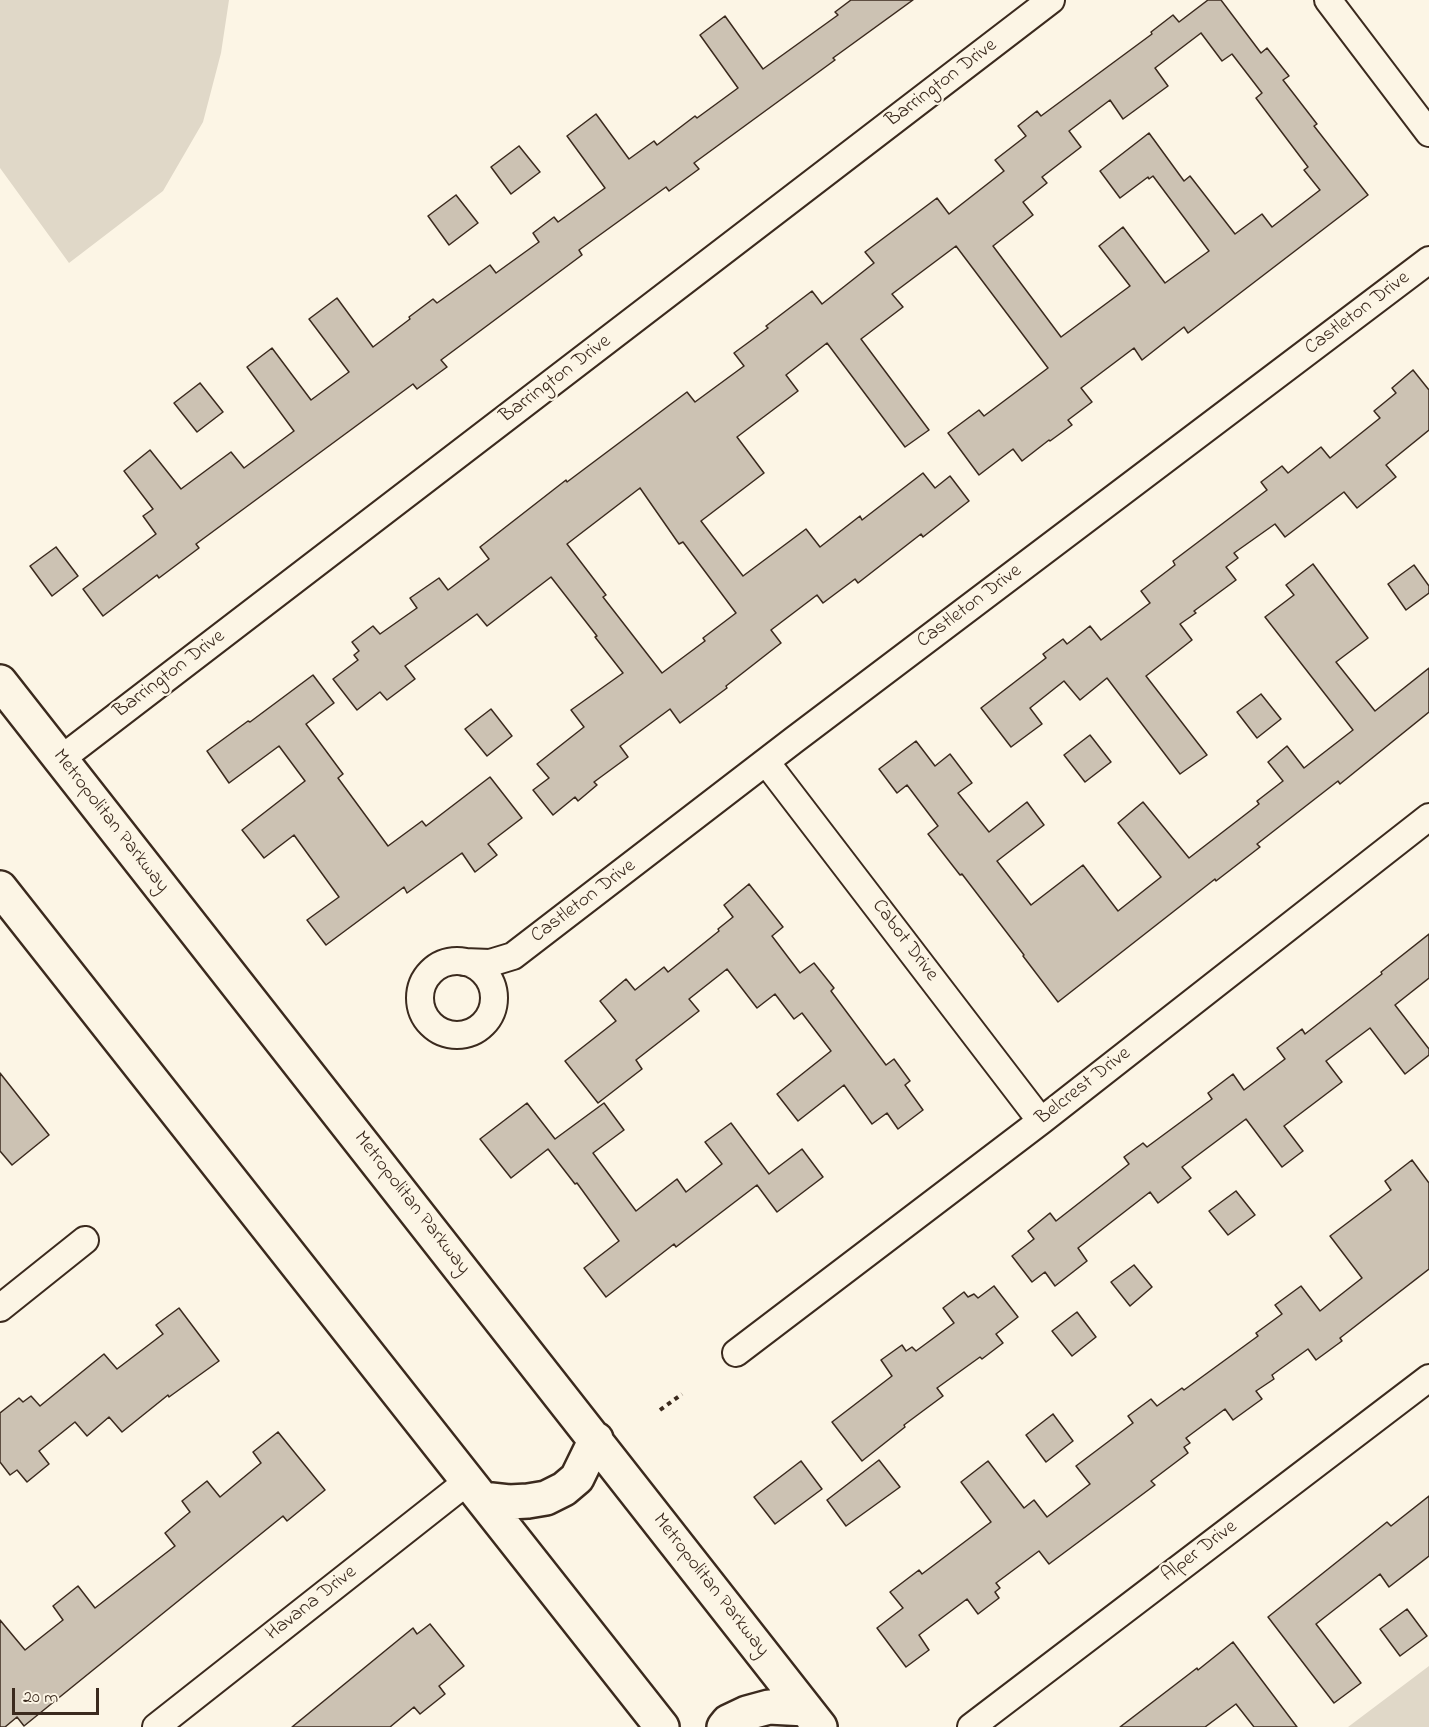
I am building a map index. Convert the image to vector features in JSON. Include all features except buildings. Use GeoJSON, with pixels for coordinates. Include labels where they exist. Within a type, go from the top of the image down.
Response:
{"type":"FeatureCollection","features":[{"type":"Feature","properties":{"kind":"main road","name":"Metropolitan Parkway"},"geometry":{"type":"LineString","coordinates":[[0,682],[813,1718]]}},
{"type":"Feature","properties":{"kind":"main road"},"geometry":{"type":"LineString","coordinates":[[0,888],[662,1727]]}},
{"type":"Feature","properties":{"kind":"main road"},"geometry":{"type":"LineString","coordinates":[[475,1490],[509,1502],[546,1498],[564,1489],[577,1478],[596,1439]]}},
{"type":"Feature","properties":{"kind":"main road"},"geometry":{"type":"LineString","coordinates":[[724,1727],[728,1722],[747,1713],[769,1707],[813,1718]]}},
{"type":"Feature","properties":{"kind":"street","name":"Barrington Drive"},"geometry":{"type":"LineString","coordinates":[[61,759],[1051,0]]}},
{"type":"Feature","properties":{"kind":"street"},"geometry":{"type":"LineString","coordinates":[[1328,0],[1429,133]]}},
{"type":"Feature","properties":{"kind":"street","name":"Castleton Drive"},"geometry":{"type":"LineString","coordinates":[[513,956],[490,963],[451,961],[439,965],[429,973],[422,984],[420,997],[422,1010],[428,1021],[438,1030],[450,1034],[463,1035],[475,1031],[492,1012],[501,975],[513,956],[1429,260]]}},
{"type":"Feature","properties":{"kind":"street","name":"Cabot Drive"},"geometry":{"type":"LineString","coordinates":[[766,762],[1041,1121]]}},
{"type":"Feature","properties":{"kind":"street","name":"Belcrest Drive"},"geometry":{"type":"LineString","coordinates":[[736,1353],[1041,1121],[1429,816]]}},
{"type":"Feature","properties":{"kind":"street"},"geometry":{"type":"LineString","coordinates":[[464,962],[476,966],[486,975],[492,986],[494,999]]}},
{"type":"Feature","properties":{"kind":"street"},"geometry":{"type":"LineString","coordinates":[[0,1308],[85,1240]]}},
{"type":"Feature","properties":{"kind":"street","name":"Alper Drive"},"geometry":{"type":"LineString","coordinates":[[971,1727],[1429,1378]]}},
{"type":"Feature","properties":{"kind":"street","name":"Havana Drive"},"geometry":{"type":"LineString","coordinates":[[156,1727],[475,1490]]}},
{"type":"Feature","properties":{"kind":"path"},"geometry":{"type":"LineString","coordinates":[[660,1410],[682,1394]]}},
{"type":"Feature","properties":{"kind":"shaded area"},"geometry":{"type":"Polygon","coordinates":[[[0,0],[229,0],[221,53],[203,122],[163,191],[69,263],[0,168],[0,0]]]}},
{"type":"Feature","properties":{"kind":"shaded area"},"geometry":{"type":"Polygon","coordinates":[[[1429,1666],[1429,1727],[1348,1727],[1429,1666]]]}}]}
